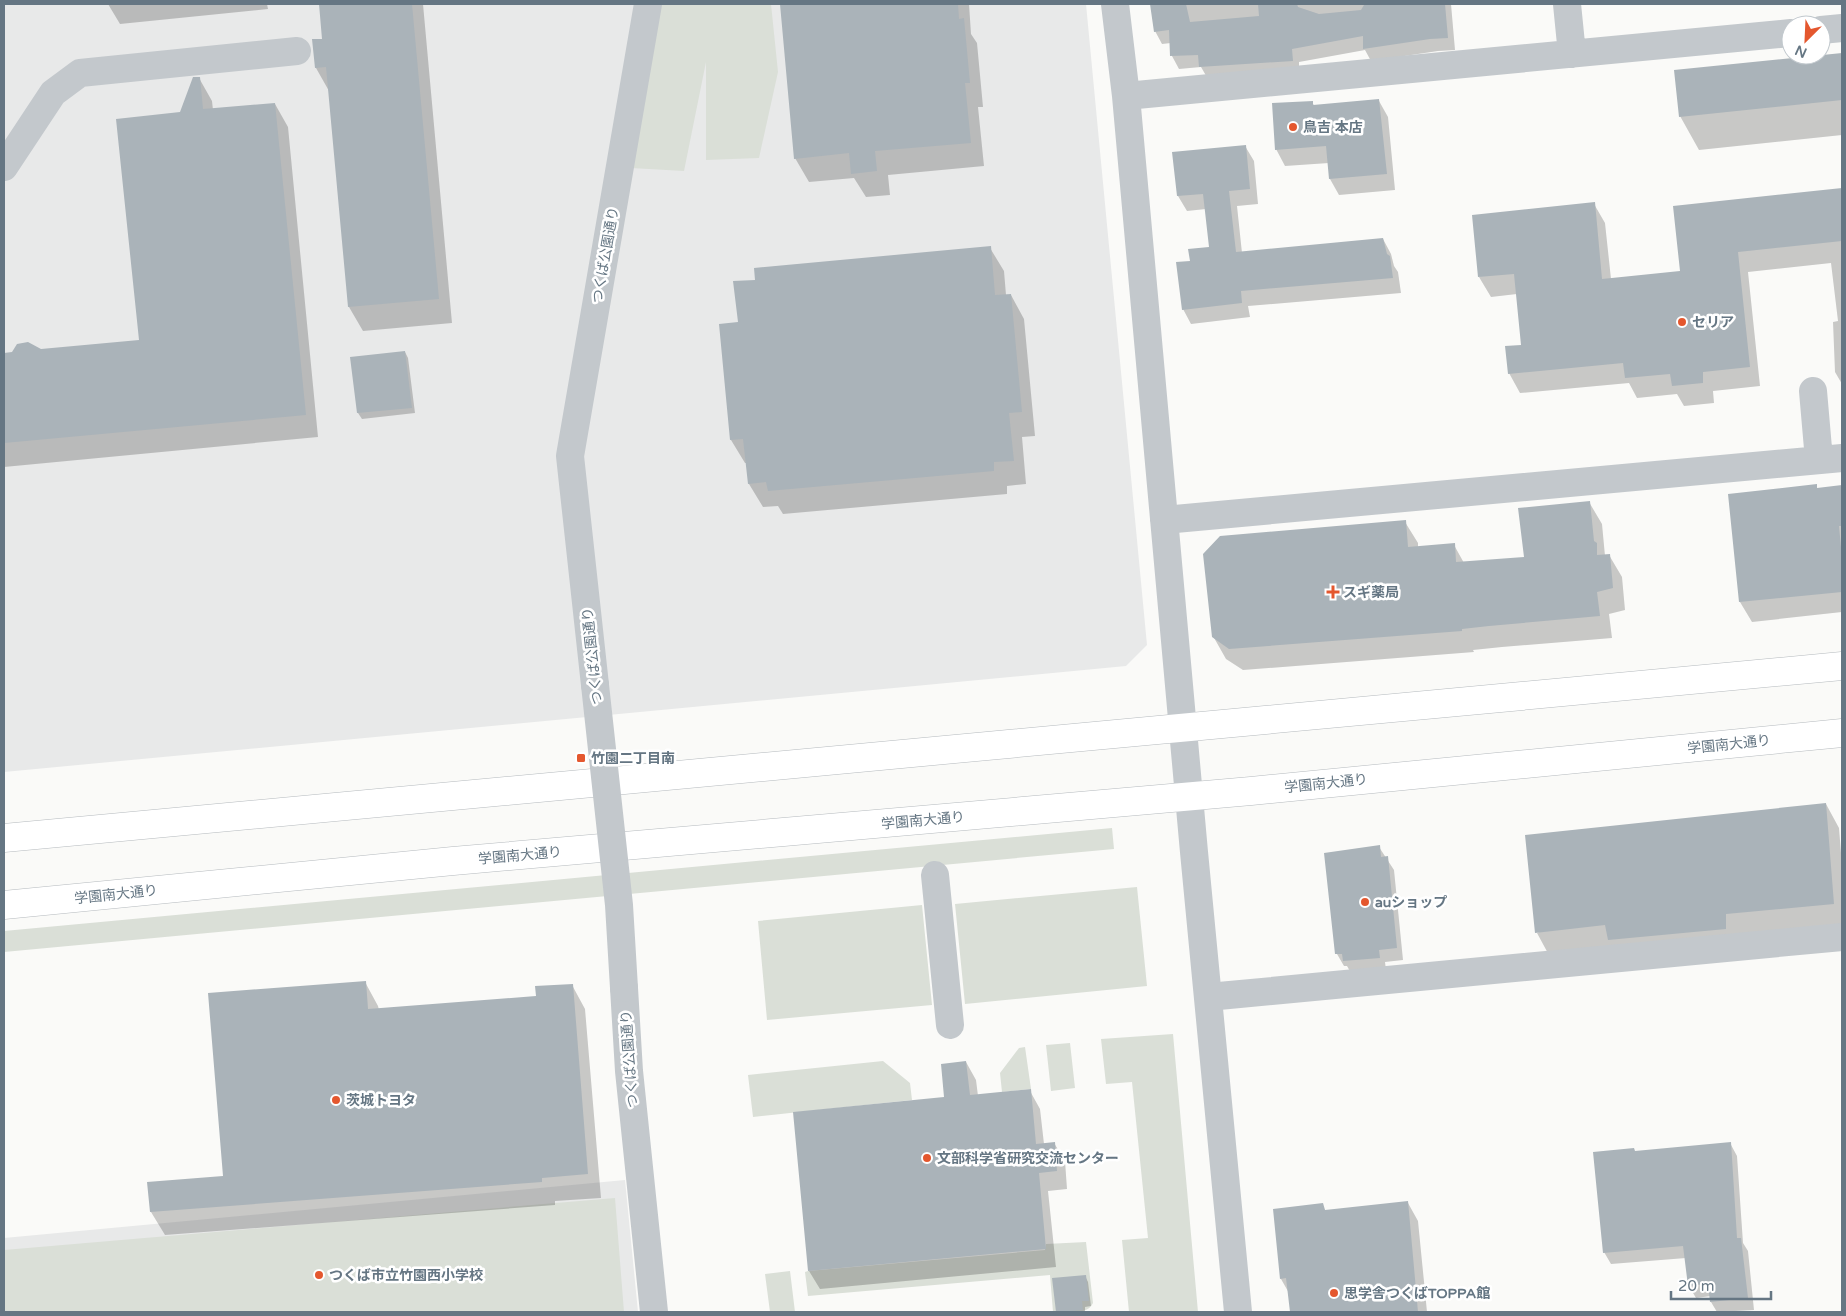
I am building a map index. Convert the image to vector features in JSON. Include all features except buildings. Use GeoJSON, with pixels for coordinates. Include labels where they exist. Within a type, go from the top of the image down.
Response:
{"type":"FeatureCollection","features":[{"type":"Feature","properties":{"kind":"main road"},"geometry":{"type":"LineString","coordinates":[[4,838],[1842,666]]}},
{"type":"Feature","properties":{"kind":"main road","name":"学園南大通り"},"geometry":{"type":"LineString","coordinates":[[4,905],[444,862],[1189,796],[1842,733]]}},
{"type":"Feature","properties":{"kind":"street","name":"つくば公園通り"},"geometry":{"type":"LineString","coordinates":[[648,4],[570,456],[620,905],[629,1071],[654,1312]]}},
{"type":"Feature","properties":{"kind":"street"},"geometry":{"type":"LineString","coordinates":[[1115,4],[1126,96],[1238,1312]]}},
{"type":"Feature","properties":{"kind":"street"},"geometry":{"type":"LineString","coordinates":[[1567,4],[1572,54]]}},
{"type":"Feature","properties":{"kind":"street"},"geometry":{"type":"LineString","coordinates":[[1126,96],[1781,34]]}},
{"type":"Feature","properties":{"kind":"street"},"geometry":{"type":"LineString","coordinates":[[4,167],[54,94],[80,73],[297,51]]}},
{"type":"Feature","properties":{"kind":"street"},"geometry":{"type":"LineString","coordinates":[[1164,520],[1831,459],[1813,391]]}},
{"type":"Feature","properties":{"kind":"street"},"geometry":{"type":"LineString","coordinates":[[935,875],[950,1025]]}},
{"type":"Feature","properties":{"kind":"street"},"geometry":{"type":"LineString","coordinates":[[1208,998],[1842,937]]}},
{"type":"Feature","properties":{"kind":"shaded area"},"geometry":{"type":"Polygon","coordinates":[[[4,4],[1086,4],[1147,645],[1126,666],[4,772],[4,4]]]}},
{"type":"Feature","properties":{"kind":"shaded area"},"geometry":{"type":"Polygon","coordinates":[[[660,4],[771,4],[778,72],[759,158],[706,160],[706,62],[684,171],[631,168],[660,4]]]}},
{"type":"Feature","properties":{"kind":"shaded area"},"geometry":{"type":"Polygon","coordinates":[[[1112,828],[1114,849],[4,952],[4,931],[1112,828]]]}},
{"type":"Feature","properties":{"kind":"shaded area"},"geometry":{"type":"Polygon","coordinates":[[[1137,887],[1147,986],[965,1004],[955,904],[1137,887]]]}},
{"type":"Feature","properties":{"kind":"shaded area"},"geometry":{"type":"Polygon","coordinates":[[[922,905],[932,1005],[767,1020],[758,921],[922,905]]]}},
{"type":"Feature","properties":{"kind":"shaded area"},"geometry":{"type":"Polygon","coordinates":[[[1173,1034],[1198,1312],[1129,1312],[1122,1240],[1148,1238],[1132,1082],[1106,1084],[1101,1039],[1173,1034]]]}},
{"type":"Feature","properties":{"kind":"shaded area"},"geometry":{"type":"Polygon","coordinates":[[[1070,1043],[1075,1088],[1051,1091],[1046,1045],[1070,1043]]]}},
{"type":"Feature","properties":{"kind":"shaded area"},"geometry":{"type":"Polygon","coordinates":[[[1025,1047],[1031,1089],[1002,1092],[1000,1073],[1019,1048],[1025,1047]]]}},
{"type":"Feature","properties":{"kind":"shaded area"},"geometry":{"type":"Polygon","coordinates":[[[883,1061],[910,1083],[912,1100],[753,1117],[748,1075],[883,1061]]]}},
{"type":"Feature","properties":{"kind":"shaded area","name":"つくば市立竹園西小学校"},"geometry":{"type":"Polygon","coordinates":[[[625,1180],[638,1312],[4,1312],[4,1238],[625,1180]]]}},
{"type":"Feature","properties":{"kind":"shaded area","name":"つくば市立竹園西小学校"},"geometry":{"type":"Polygon","coordinates":[[[615,1198],[624,1312],[5,1312],[4,1250],[615,1198]]]}},
{"type":"Feature","properties":{"kind":"shaded area"},"geometry":{"type":"Polygon","coordinates":[[[1086,1242],[1093,1303],[1081,1312],[1053,1312],[1050,1275],[808,1296],[805,1272],[808,1271],[1045,1250],[1046,1244],[1086,1242]]]}},
{"type":"Feature","properties":{"kind":"shaded area"},"geometry":{"type":"Polygon","coordinates":[[[790,1271],[795,1312],[770,1312],[765,1274],[790,1271]]]}},
{"type":"Feature","properties":{"kind":"place","name":"鳥吉 本店"},"geometry":{"type":"Point","coordinates":[1293,127]}},
{"type":"Feature","properties":{"kind":"place","name":"セリア"},"geometry":{"type":"Point","coordinates":[1682,322]}},
{"type":"Feature","properties":{"kind":"place","name":"スギ薬局"},"geometry":{"type":"Point","coordinates":[1333,592]}},
{"type":"Feature","properties":{"kind":"place","name":"竹園二丁目南"},"geometry":{"type":"Point","coordinates":[581,758]}},
{"type":"Feature","properties":{"kind":"place","name":"auショップ"},"geometry":{"type":"Point","coordinates":[1365,902]}},
{"type":"Feature","properties":{"kind":"place","name":"茨城トヨタ"},"geometry":{"type":"Point","coordinates":[336,1100]}},
{"type":"Feature","properties":{"kind":"place","name":"文部科学省研究交流センター"},"geometry":{"type":"Point","coordinates":[927,1158]}},
{"type":"Feature","properties":{"kind":"place","name":"つくば市立竹園西小学校"},"geometry":{"type":"Point","coordinates":[319,1275]}},
{"type":"Feature","properties":{"kind":"place","name":"思学舎つくばTOPPA館"},"geometry":{"type":"Point","coordinates":[1334,1293]}}]}
